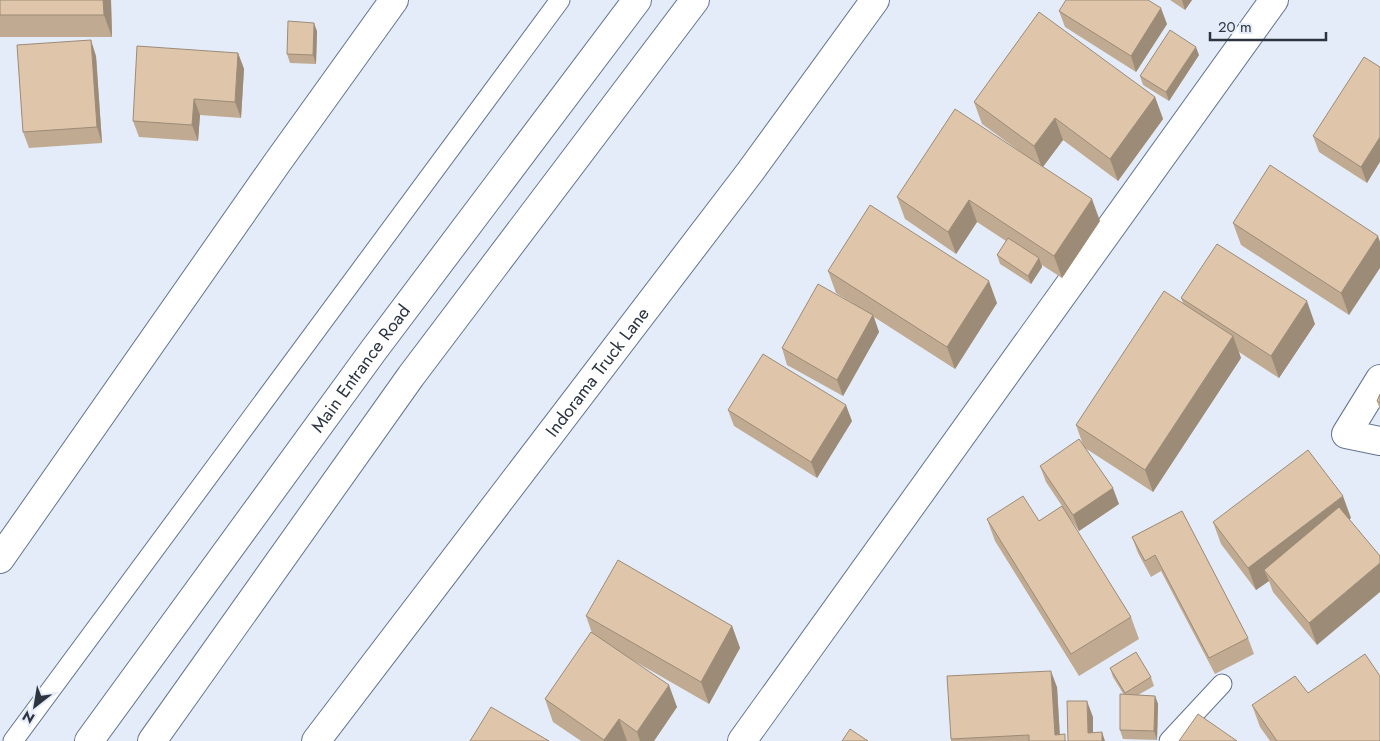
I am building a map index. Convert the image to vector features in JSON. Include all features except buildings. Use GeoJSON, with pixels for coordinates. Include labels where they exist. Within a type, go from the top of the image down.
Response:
{"type":"FeatureCollection","features":[{"type":"Feature","properties":{"kind":"street","name":"Main Entrance Road"},"geometry":{"type":"LineString","coordinates":[[88,741],[367,359],[637,0]]}},
{"type":"Feature","properties":{"kind":"street"},"geometry":{"type":"LineString","coordinates":[[152,741],[411,376],[695,0]]}},
{"type":"Feature","properties":{"kind":"street","name":"Indorama Truck Lane"},"geometry":{"type":"LineString","coordinates":[[316,741],[750,172],[874,0]]}},
{"type":"Feature","properties":{"kind":"street"},"geometry":{"type":"LineString","coordinates":[[742,741],[1274,0]]}},
{"type":"Feature","properties":{"kind":"street"},"geometry":{"type":"LineString","coordinates":[[0,559],[388,3]]}},
{"type":"Feature","properties":{"kind":"street"},"geometry":{"type":"LineString","coordinates":[[1380,379],[1346,434],[1380,441]]}},
{"type":"Feature","properties":{"kind":"lane"},"geometry":{"type":"LineString","coordinates":[[13,741],[560,0]]}},
{"type":"Feature","properties":{"kind":"lane"},"geometry":{"type":"LineString","coordinates":[[1169,741],[1222,684]]}}]}
